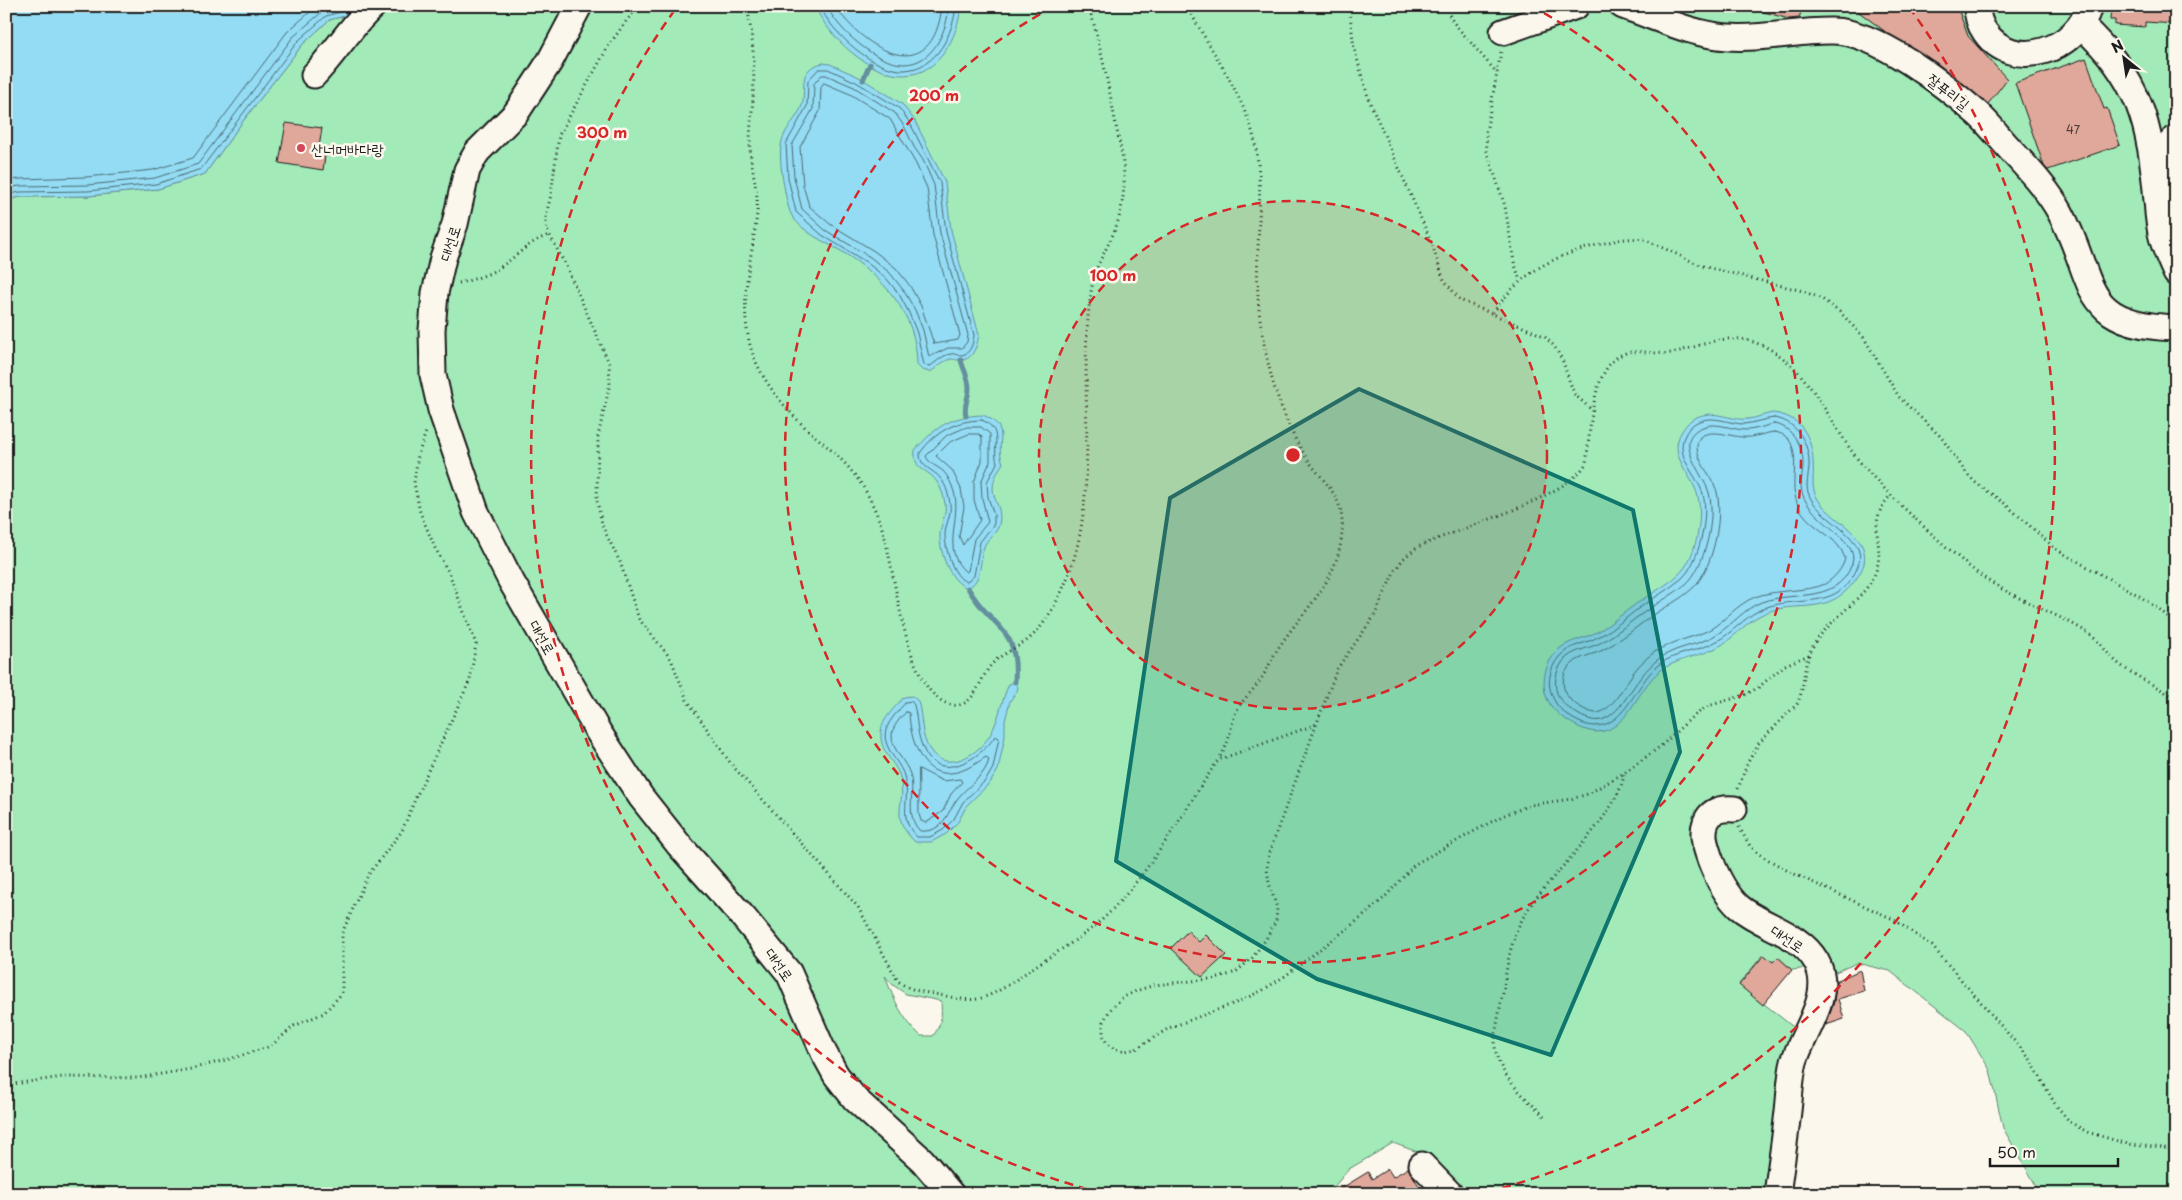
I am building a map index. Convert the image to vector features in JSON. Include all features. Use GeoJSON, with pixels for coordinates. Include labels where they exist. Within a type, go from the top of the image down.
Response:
{"type":"FeatureCollection","features":[{"type":"Feature","properties":{"kind":"lane"},"geometry":{"type":"LineString","coordinates":[[314,75],[334,54],[349,30],[373,6]]}},
{"type":"Feature","properties":{"kind":"lane","name":"대선로"},"geometry":{"type":"LineString","coordinates":[[579,6],[550,60],[516,113],[476,152],[467,170],[456,224],[443,258],[436,288],[432,330],[433,375],[441,410],[476,512],[511,581],[599,733],[641,797],[679,845],[744,918],[789,973],[824,1053],[836,1075],[855,1099],[922,1160],[951,1194]]}},
{"type":"Feature","properties":{"kind":"lane"},"geometry":{"type":"LineString","coordinates":[[1503,32],[1576,6]]}},
{"type":"Feature","properties":{"kind":"lane","name":"잘푸리길"},"geometry":{"type":"LineString","coordinates":[[1623,6],[1693,30],[1727,37],[1764,37],[1834,30],[1872,42],[1917,66],[1980,115],[2050,196],[2067,226],[2090,287],[2106,308],[2117,316],[2136,324],[2176,328]]}},
{"type":"Feature","properties":{"kind":"lane"},"geometry":{"type":"LineString","coordinates":[[1976,6],[1981,26],[1990,39],[2001,48],[2016,54],[2031,54],[2047,50],[2073,34],[2085,16],[2101,44],[2122,71],[2138,100],[2146,123],[2153,158],[2161,233],[2176,273]]}},
{"type":"Feature","properties":{"kind":"lane"},"geometry":{"type":"LineString","coordinates":[[2146,123],[2159,133],[2176,134]]}},
{"type":"Feature","properties":{"kind":"lane"},"geometry":{"type":"LineString","coordinates":[[2158,200],[2160,163],[2165,150],[2176,138]]}},
{"type":"Feature","properties":{"kind":"lane","name":"대선로"},"geometry":{"type":"LineString","coordinates":[[1734,808],[1723,808],[1714,812],[1707,819],[1704,828],[1704,843],[1714,870],[1731,898],[1740,908],[1799,942],[1816,962],[1821,973],[1820,999],[1794,1063],[1784,1152],[1777,1194]]}},
{"type":"Feature","properties":{"kind":"lane"},"geometry":{"type":"LineString","coordinates":[[1422,1165],[1450,1194]]}},
{"type":"Feature","properties":{"kind":"path"},"geometry":{"type":"LineString","coordinates":[[639,6],[609,45],[559,136],[551,194],[545,221],[549,234],[567,268],[609,363],[610,384],[598,436],[597,501],[603,528],[620,562],[639,619],[671,659],[687,700],[731,764],[858,907],[883,957],[898,980],[904,986],[914,990],[962,999],[976,999],[987,996],[1085,933],[1107,915],[1132,886],[1216,763],[1229,741],[1238,709],[1260,681],[1278,648],[1327,581],[1336,564],[1342,531],[1338,501],[1331,487],[1311,465],[1293,433],[1275,388],[1269,365],[1258,296],[1259,186],[1255,141],[1240,104],[1188,6]]}},
{"type":"Feature","properties":{"kind":"path"},"geometry":{"type":"LineString","coordinates":[[747,6],[753,58],[751,158],[757,204],[745,295],[748,337],[752,353],[759,369],[804,427],[854,473],[872,504],[888,544],[896,592],[912,657],[925,686],[943,702],[960,705],[976,693],[991,665],[1037,630],[1066,583],[1077,545],[1084,490],[1088,342],[1093,280],[1098,263],[1113,234],[1120,215],[1124,176],[1121,150],[1105,70],[1089,6]]}},
{"type":"Feature","properties":{"kind":"path"},"geometry":{"type":"LineString","coordinates":[[1348,6],[1354,48],[1369,100],[1430,238],[1444,280],[1460,300],[1544,336],[1562,358],[1574,394],[1593,411]]}},
{"type":"Feature","properties":{"kind":"path"},"geometry":{"type":"LineString","coordinates":[[1445,6],[1454,22],[1498,73]]}},
{"type":"Feature","properties":{"kind":"path"},"geometry":{"type":"LineString","coordinates":[[1503,32],[1498,73],[1486,132],[1487,151],[1505,206],[1514,262],[1520,280]]}},
{"type":"Feature","properties":{"kind":"path"},"geometry":{"type":"LineString","coordinates":[[436,288],[490,273],[507,263],[526,245],[549,234]]}},
{"type":"Feature","properties":{"kind":"path"},"geometry":{"type":"LineString","coordinates":[[1492,313],[1520,280],[1542,264],[1572,251],[1622,238],[1644,238],[1702,266],[1803,291],[1822,299],[1841,312],[1853,324],[1864,338],[1900,397],[1941,437],[1967,474],[1976,483],[2011,509],[2057,550],[2138,595],[2176,624]]}},
{"type":"Feature","properties":{"kind":"path"},"geometry":{"type":"LineString","coordinates":[[1809,655],[1785,665],[1759,687],[1745,695],[1708,706],[1691,718],[1661,746],[1624,773],[1588,794],[1571,799],[1530,805],[1502,816],[1415,864],[1385,897],[1361,918],[1270,985],[1238,1002],[1169,1028],[1136,1049],[1124,1051],[1115,1049],[1107,1044],[1103,1035],[1103,1022],[1110,1010],[1122,998],[1136,991],[1154,986],[1219,978],[1236,972],[1252,958],[1276,921],[1277,908],[1269,883],[1267,869],[1269,854],[1338,669],[1375,615],[1394,572],[1403,559],[1416,548],[1431,540],[1513,510],[1574,477],[1582,470],[1586,463],[1593,411],[1602,377],[1609,364],[1625,353],[1634,351],[1666,353],[1728,338],[1751,341],[1766,347],[1792,366],[1810,386],[1850,450],[1891,495],[1982,577],[2086,632],[2122,667],[2176,699]]}},
{"type":"Feature","properties":{"kind":"path"},"geometry":{"type":"LineString","coordinates":[[6,1085],[63,1077],[138,1078],[191,1069],[233,1058],[271,1046],[294,1026],[324,1013],[342,993],[342,933],[368,875],[402,831],[470,680],[476,644],[449,573],[435,548],[420,512],[414,483],[418,455],[426,430]]}},
{"type":"Feature","properties":{"kind":"path"},"geometry":{"type":"LineString","coordinates":[[1891,495],[1880,508],[1878,515],[1878,555],[1875,574],[1859,595],[1820,634],[1806,662],[1801,696],[1797,704],[1759,743],[1740,780],[1734,808],[1742,835],[1750,846],[1762,856],[1790,872],[1893,919],[1932,946],[2030,1059],[2054,1104],[2070,1122],[2087,1132],[2132,1145],[2176,1150]]}},
{"type":"Feature","properties":{"kind":"path"},"geometry":{"type":"LineString","coordinates":[[1216,763],[1226,756],[1317,724]]}},
{"type":"Feature","properties":{"kind":"path"},"geometry":{"type":"LineString","coordinates":[[1544,1116],[1518,1089],[1500,1065],[1495,1044],[1514,935],[1528,910],[1613,803],[1624,780],[1624,773]]}},
{"type":"Feature","properties":{"kind":"highlighted area"},"geometry":{"type":"Polygon","coordinates":[[[1359,389],[1633,510],[1680,752],[1551,1055],[1317,979],[1116,861],[1170,498],[1359,389]]]}},
{"type":"Feature","properties":{"kind":"green space"},"geometry":{"type":"Polygon","coordinates":[[[363,6],[572,6],[540,65],[484,136],[427,373],[536,633],[771,954],[799,1013],[946,1194],[6,1194],[6,200],[21,197],[88,196],[158,189],[205,174],[302,45],[329,20],[356,13],[363,6]]]}},
{"type":"Feature","properties":{"kind":"green space"},"geometry":{"type":"Polygon","coordinates":[[[586,6],[2176,6],[2176,1194],[2041,1194],[2003,1128],[1990,1070],[1966,1031],[1890,971],[1857,963],[1826,976],[1821,959],[1807,943],[1743,904],[1733,892],[1719,867],[1711,847],[1708,831],[1711,819],[1720,813],[1728,813],[1729,805],[1720,806],[1710,812],[1704,818],[1701,826],[1704,848],[1718,885],[1724,896],[1737,910],[1793,943],[1810,962],[1801,969],[1792,970],[1778,957],[1773,962],[1763,955],[1739,984],[1797,1030],[1798,1040],[1790,1057],[1788,1070],[1786,1107],[1780,1149],[1769,1194],[1465,1194],[1423,1154],[1393,1143],[1349,1169],[1328,1194],[955,1194],[928,1160],[875,1112],[848,1082],[830,1052],[802,990],[784,961],[640,791],[604,736],[555,652],[480,512],[450,421],[440,383],[436,354],[439,295],[444,269],[460,223],[471,173],[482,151],[517,121],[528,107],[586,6]],[[885,976],[895,1001],[914,1030],[921,1036],[933,1036],[941,1019],[941,1001],[906,994],[893,985],[885,976]]]}},
{"type":"Feature","properties":{"kind":"water"},"geometry":{"type":"Polygon","coordinates":[[[6,6],[363,6],[356,13],[329,20],[302,45],[205,174],[158,189],[88,196],[21,197],[6,200],[6,6]]]}},
{"type":"Feature","properties":{"kind":"water"},"geometry":{"type":"Polygon","coordinates":[[[815,6],[961,6],[956,29],[951,41],[937,61],[917,73],[905,75],[892,74],[878,69],[852,53],[829,30],[815,6]]]}},
{"type":"Feature","properties":{"kind":"water"},"geometry":{"type":"Polygon","coordinates":[[[823,63],[830,64],[859,77],[902,104],[915,121],[945,182],[951,230],[979,335],[974,352],[964,360],[951,359],[930,372],[922,370],[917,365],[911,329],[895,298],[871,272],[841,251],[808,232],[796,222],[790,212],[782,175],[781,145],[786,132],[802,105],[806,74],[815,66],[823,63]]]}},
{"type":"Feature","properties":{"kind":"water"},"geometry":{"type":"Polygon","coordinates":[[[1773,413],[1795,421],[1808,437],[1813,457],[1815,493],[1830,513],[1851,530],[1859,540],[1864,551],[1864,564],[1857,578],[1843,594],[1832,601],[1771,611],[1754,619],[1718,647],[1664,668],[1653,677],[1627,714],[1606,731],[1592,731],[1575,725],[1557,713],[1546,696],[1544,677],[1551,659],[1559,649],[1568,643],[1593,634],[1603,628],[1669,582],[1684,568],[1694,549],[1700,517],[1698,497],[1682,465],[1677,449],[1678,440],[1688,422],[1710,414],[1748,419],[1773,413]]]}},
{"type":"Feature","properties":{"kind":"water"},"geometry":{"type":"Polygon","coordinates":[[[983,415],[998,425],[1001,436],[1000,448],[1003,463],[996,474],[993,491],[1000,517],[998,528],[984,547],[976,580],[968,588],[956,580],[947,566],[940,541],[945,511],[944,498],[937,482],[916,462],[915,450],[944,424],[961,418],[983,415]]]}},
{"type":"Feature","properties":{"kind":"water"},"geometry":{"type":"Polygon","coordinates":[[[1015,682],[1018,689],[1010,701],[1005,721],[1005,736],[998,770],[990,783],[967,805],[958,822],[946,834],[931,842],[915,842],[902,825],[900,817],[902,787],[900,777],[882,745],[881,732],[886,718],[904,697],[912,696],[918,701],[920,707],[923,733],[930,750],[944,761],[961,759],[978,749],[990,735],[1009,684],[1015,682]]]}},
{"type":"Feature","properties":{"kind":"building"},"geometry":{"type":"Polygon","coordinates":[[[1758,6],[1803,6],[1799,18],[1789,19],[1757,10],[1758,6]]]}},
{"type":"Feature","properties":{"kind":"building"},"geometry":{"type":"Polygon","coordinates":[[[1851,6],[1957,6],[1968,36],[2007,79],[1988,104],[1938,64],[1887,33],[1851,6]]]}},
{"type":"Feature","properties":{"kind":"building"},"geometry":{"type":"Polygon","coordinates":[[[2111,6],[2176,6],[2176,24],[2145,22],[2145,27],[2115,25],[2115,20],[2110,20],[2111,6]]]}},
{"type":"Feature","properties":{"kind":"building"},"geometry":{"type":"Polygon","coordinates":[[[2086,58],[2104,109],[2107,108],[2120,145],[2048,170],[2044,166],[2015,83],[2086,58]]]}},
{"type":"Feature","properties":{"kind":"building"},"geometry":{"type":"Polygon","coordinates":[[[286,123],[322,128],[318,154],[325,156],[323,170],[279,163],[286,123]]]}},
{"type":"Feature","properties":{"kind":"building"},"geometry":{"type":"Polygon","coordinates":[[[1188,931],[1199,942],[1206,935],[1226,955],[1202,977],[1171,948],[1188,931]]]}},
{"type":"Feature","properties":{"kind":"building"},"geometry":{"type":"Polygon","coordinates":[[[1764,955],[1773,962],[1778,957],[1792,970],[1763,1005],[1739,985],[1764,955]]]}},
{"type":"Feature","properties":{"kind":"building"},"geometry":{"type":"Polygon","coordinates":[[[1860,970],[1864,991],[1838,999],[1844,1019],[1826,1025],[1834,1002],[1836,981],[1860,970]]]}},
{"type":"Feature","properties":{"kind":"building"},"geometry":{"type":"Polygon","coordinates":[[[1408,1168],[1424,1194],[1376,1194],[1373,1189],[1364,1194],[1332,1194],[1368,1172],[1372,1179],[1388,1169],[1393,1177],[1408,1168]]]}},
{"type":"Feature","properties":{"kind":"waterway"},"geometry":{"type":"LineString","coordinates":[[863,80],[870,64]]}},
{"type":"Feature","properties":{"kind":"waterway"},"geometry":{"type":"LineString","coordinates":[[961,360],[969,384],[965,408],[966,416]]}},
{"type":"Feature","properties":{"kind":"waterway"},"geometry":{"type":"LineString","coordinates":[[968,588],[977,602],[1008,638],[1013,649],[1015,682]]}},
{"type":"Feature","properties":{"kind":"place","name":"산너머바다랑"},"geometry":{"type":"Point","coordinates":[301,148]}}]}
